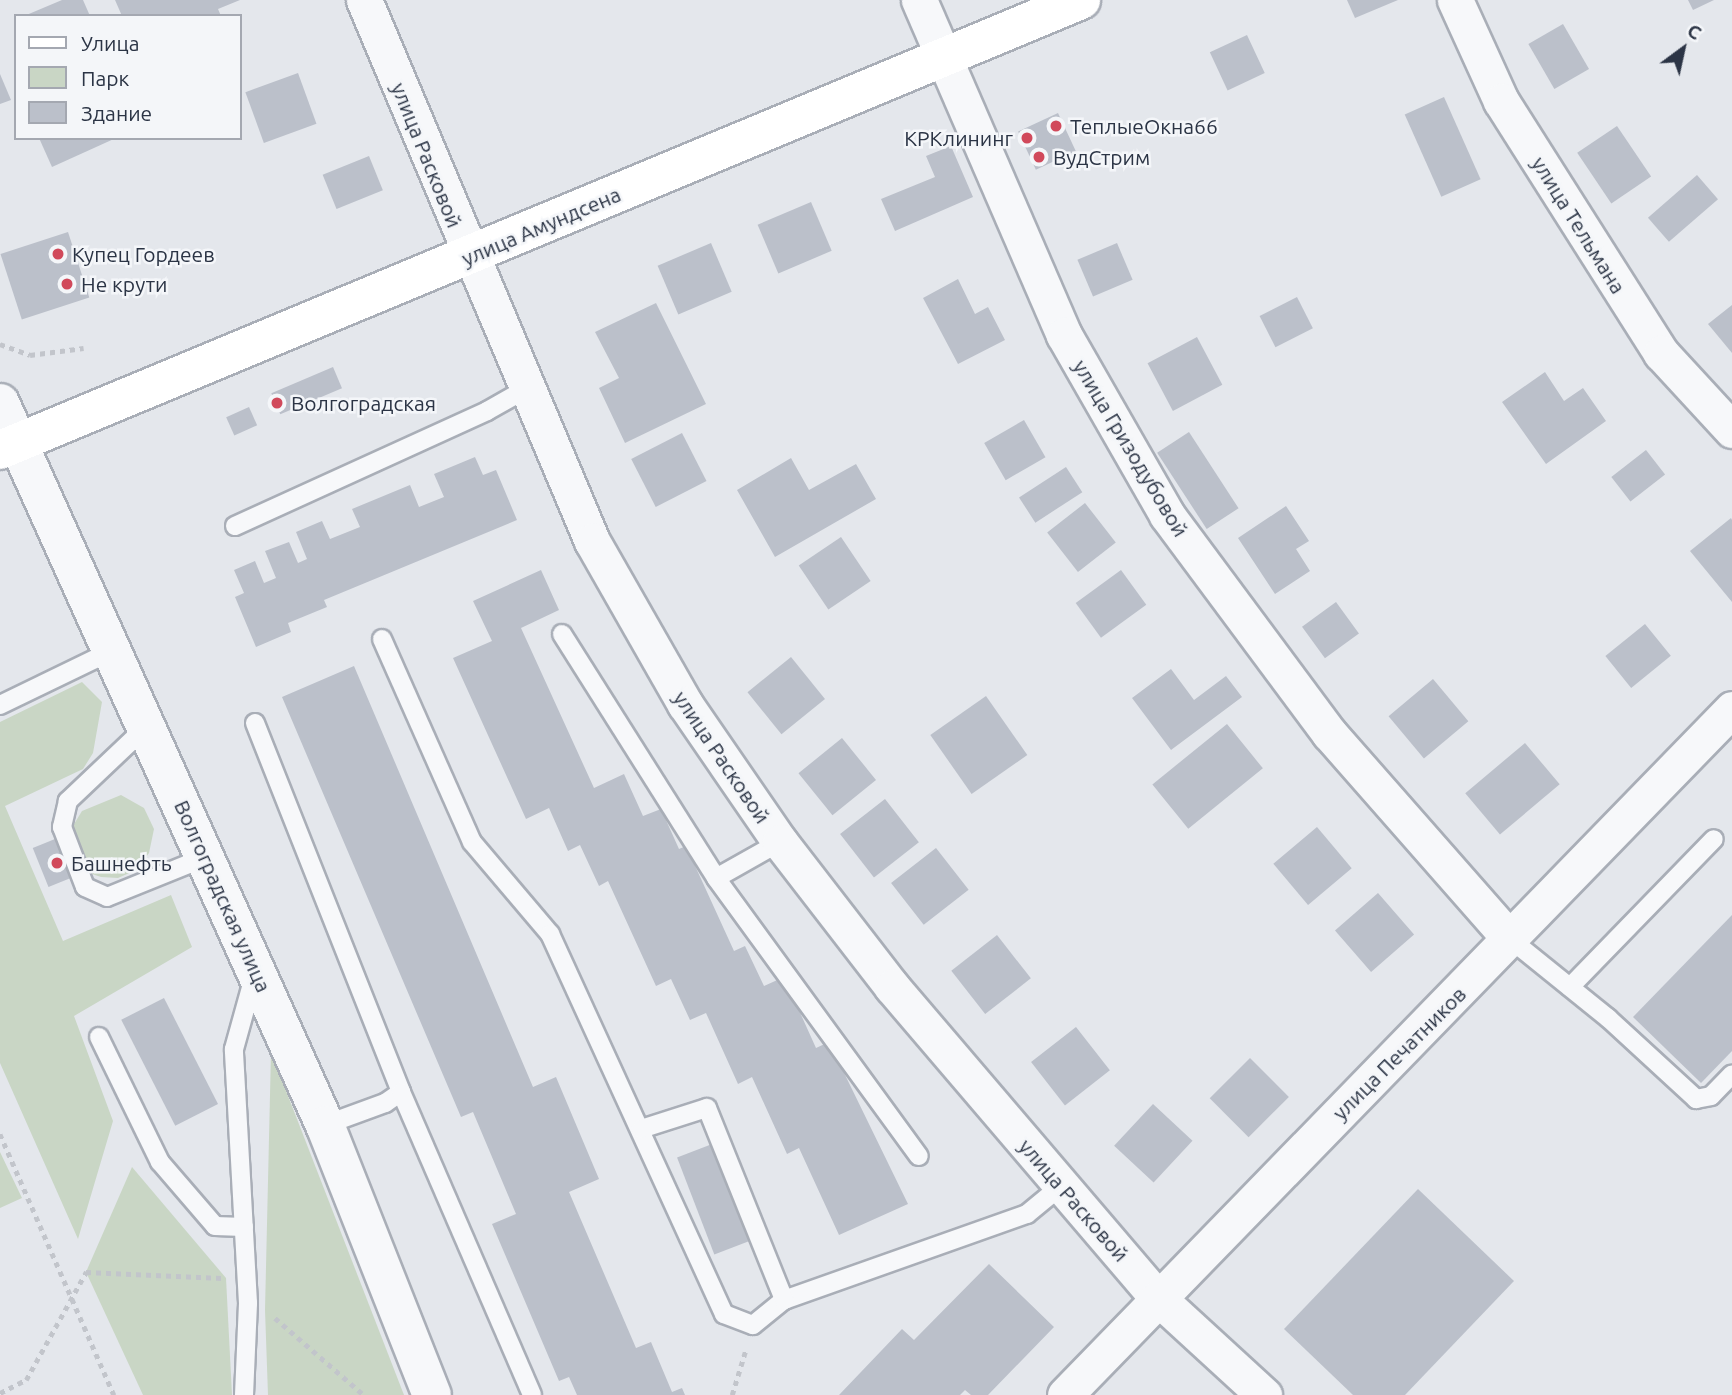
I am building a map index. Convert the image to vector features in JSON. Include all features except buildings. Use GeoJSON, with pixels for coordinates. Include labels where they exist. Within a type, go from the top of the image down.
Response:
{"type":"FeatureCollection","features":[{"type":"Feature","properties":{"kind":"main road","name":"улица Амундсена"},"geometry":{"type":"LineString","coordinates":[[10,446],[1081,0]]}},
{"type":"Feature","properties":{"kind":"street","name":"улица Расковой"},"geometry":{"type":"LineString","coordinates":[[364,0],[469,256],[592,541],[685,704],[780,842],[892,987],[1158,1298],[1264,1395]]}},
{"type":"Feature","properties":{"kind":"street","name":"улица Гризодубовой"},"geometry":{"type":"LineString","coordinates":[[919,0],[1064,335],[1167,515],[1329,733],[1510,939]]}},
{"type":"Feature","properties":{"kind":"street","name":"улица Тельмана"},"geometry":{"type":"LineString","coordinates":[[1455,0],[1502,101],[1661,354],[1732,430]]}},
{"type":"Feature","properties":{"kind":"street","name":"Волгоградская улица"},"geometry":{"type":"LineString","coordinates":[[0,403],[10,446],[114,650],[324,1125],[432,1395]]}},
{"type":"Feature","properties":{"kind":"street","name":"улица Печатников"},"geometry":{"type":"LineString","coordinates":[[1065,1395],[1732,709]]}},
{"type":"Feature","properties":{"kind":"lane"},"geometry":{"type":"LineString","coordinates":[[234,526],[526,389]]}},
{"type":"Feature","properties":{"kind":"lane"},"geometry":{"type":"LineString","coordinates":[[562,634],[716,877],[919,1156]]}},
{"type":"Feature","properties":{"kind":"lane"},"geometry":{"type":"LineString","coordinates":[[382,639],[472,842],[550,934],[724,1314],[753,1325],[784,1300],[1027,1214],[1061,1186]]}},
{"type":"Feature","properties":{"kind":"lane"},"geometry":{"type":"LineString","coordinates":[[0,705],[114,650]]}},
{"type":"Feature","properties":{"kind":"lane"},"geometry":{"type":"LineString","coordinates":[[255,723],[401,1092],[533,1395]]}},
{"type":"Feature","properties":{"kind":"lane"},"geometry":{"type":"LineString","coordinates":[[146,727],[68,801],[62,827],[85,887],[107,897],[206,857]]}},
{"type":"Feature","properties":{"kind":"lane"},"geometry":{"type":"LineString","coordinates":[[1570,987],[1714,839]]}},
{"type":"Feature","properties":{"kind":"lane"},"geometry":{"type":"LineString","coordinates":[[716,877],[780,842]]}},
{"type":"Feature","properties":{"kind":"lane"},"geometry":{"type":"LineString","coordinates":[[1510,939],[1570,987],[1696,1099],[1711,1096],[1732,1074]]}},
{"type":"Feature","properties":{"kind":"lane"},"geometry":{"type":"LineString","coordinates":[[244,1395],[248,1303],[234,1049],[255,970]]}},
{"type":"Feature","properties":{"kind":"lane"},"geometry":{"type":"LineString","coordinates":[[99,1037],[160,1162],[215,1226],[244,1227]]}},
{"type":"Feature","properties":{"kind":"lane"},"geometry":{"type":"LineString","coordinates":[[324,1125],[385,1103],[401,1092]]}},
{"type":"Feature","properties":{"kind":"lane"},"geometry":{"type":"LineString","coordinates":[[641,1129],[707,1108],[784,1300]]}},
{"type":"Feature","properties":{"kind":"path"},"geometry":{"type":"LineString","coordinates":[[0,344],[30,355],[84,348]]}},
{"type":"Feature","properties":{"kind":"path"},"geometry":{"type":"LineString","coordinates":[[0,1135],[114,1395]]}},
{"type":"Feature","properties":{"kind":"path"},"geometry":{"type":"LineString","coordinates":[[0,1393],[26,1380],[86,1272],[226,1278],[248,1303],[265,1310],[364,1395]]}},
{"type":"Feature","properties":{"kind":"path"},"geometry":{"type":"LineString","coordinates":[[732,1395],[753,1325]]}},
{"type":"Feature","properties":{"kind":"green space"},"geometry":{"type":"Polygon","coordinates":[[[82,682],[102,702],[93,753],[83,769],[5,806],[63,941],[171,895],[192,947],[74,1016],[113,1121],[78,1239],[0,1063],[0,722],[82,682]]]}},
{"type":"Feature","properties":{"kind":"green space"},"geometry":{"type":"Polygon","coordinates":[[[121,795],[144,808],[154,829],[149,853],[136,870],[118,878],[101,877],[89,873],[71,829],[82,811],[121,795]]]}},
{"type":"Feature","properties":{"kind":"green space"},"geometry":{"type":"Polygon","coordinates":[[[271,1052],[404,1395],[268,1395],[265,1310],[271,1052]]]}},
{"type":"Feature","properties":{"kind":"green space"},"geometry":{"type":"Polygon","coordinates":[[[0,1152],[22,1198],[0,1208],[0,1152]]]}},
{"type":"Feature","properties":{"kind":"green space"},"geometry":{"type":"Polygon","coordinates":[[[132,1167],[226,1278],[232,1395],[143,1395],[86,1272],[132,1167]]]}},
{"type":"Feature","properties":{"kind":"place","name":"ТеплыеОкна66"},"geometry":{"type":"Point","coordinates":[1056,126]}},
{"type":"Feature","properties":{"kind":"place","name":"КРКлининг"},"geometry":{"type":"Point","coordinates":[1027,138]}},
{"type":"Feature","properties":{"kind":"place","name":"ВудСтрим"},"geometry":{"type":"Point","coordinates":[1039,157]}},
{"type":"Feature","properties":{"kind":"place","name":"Купец Гордеев"},"geometry":{"type":"Point","coordinates":[58,254]}},
{"type":"Feature","properties":{"kind":"place","name":"Не крути"},"geometry":{"type":"Point","coordinates":[67,284]}},
{"type":"Feature","properties":{"kind":"place","name":"Волгоградская"},"geometry":{"type":"Point","coordinates":[277,403]}},
{"type":"Feature","properties":{"kind":"place","name":"Башнефть"},"geometry":{"type":"Point","coordinates":[57,863]}}]}
